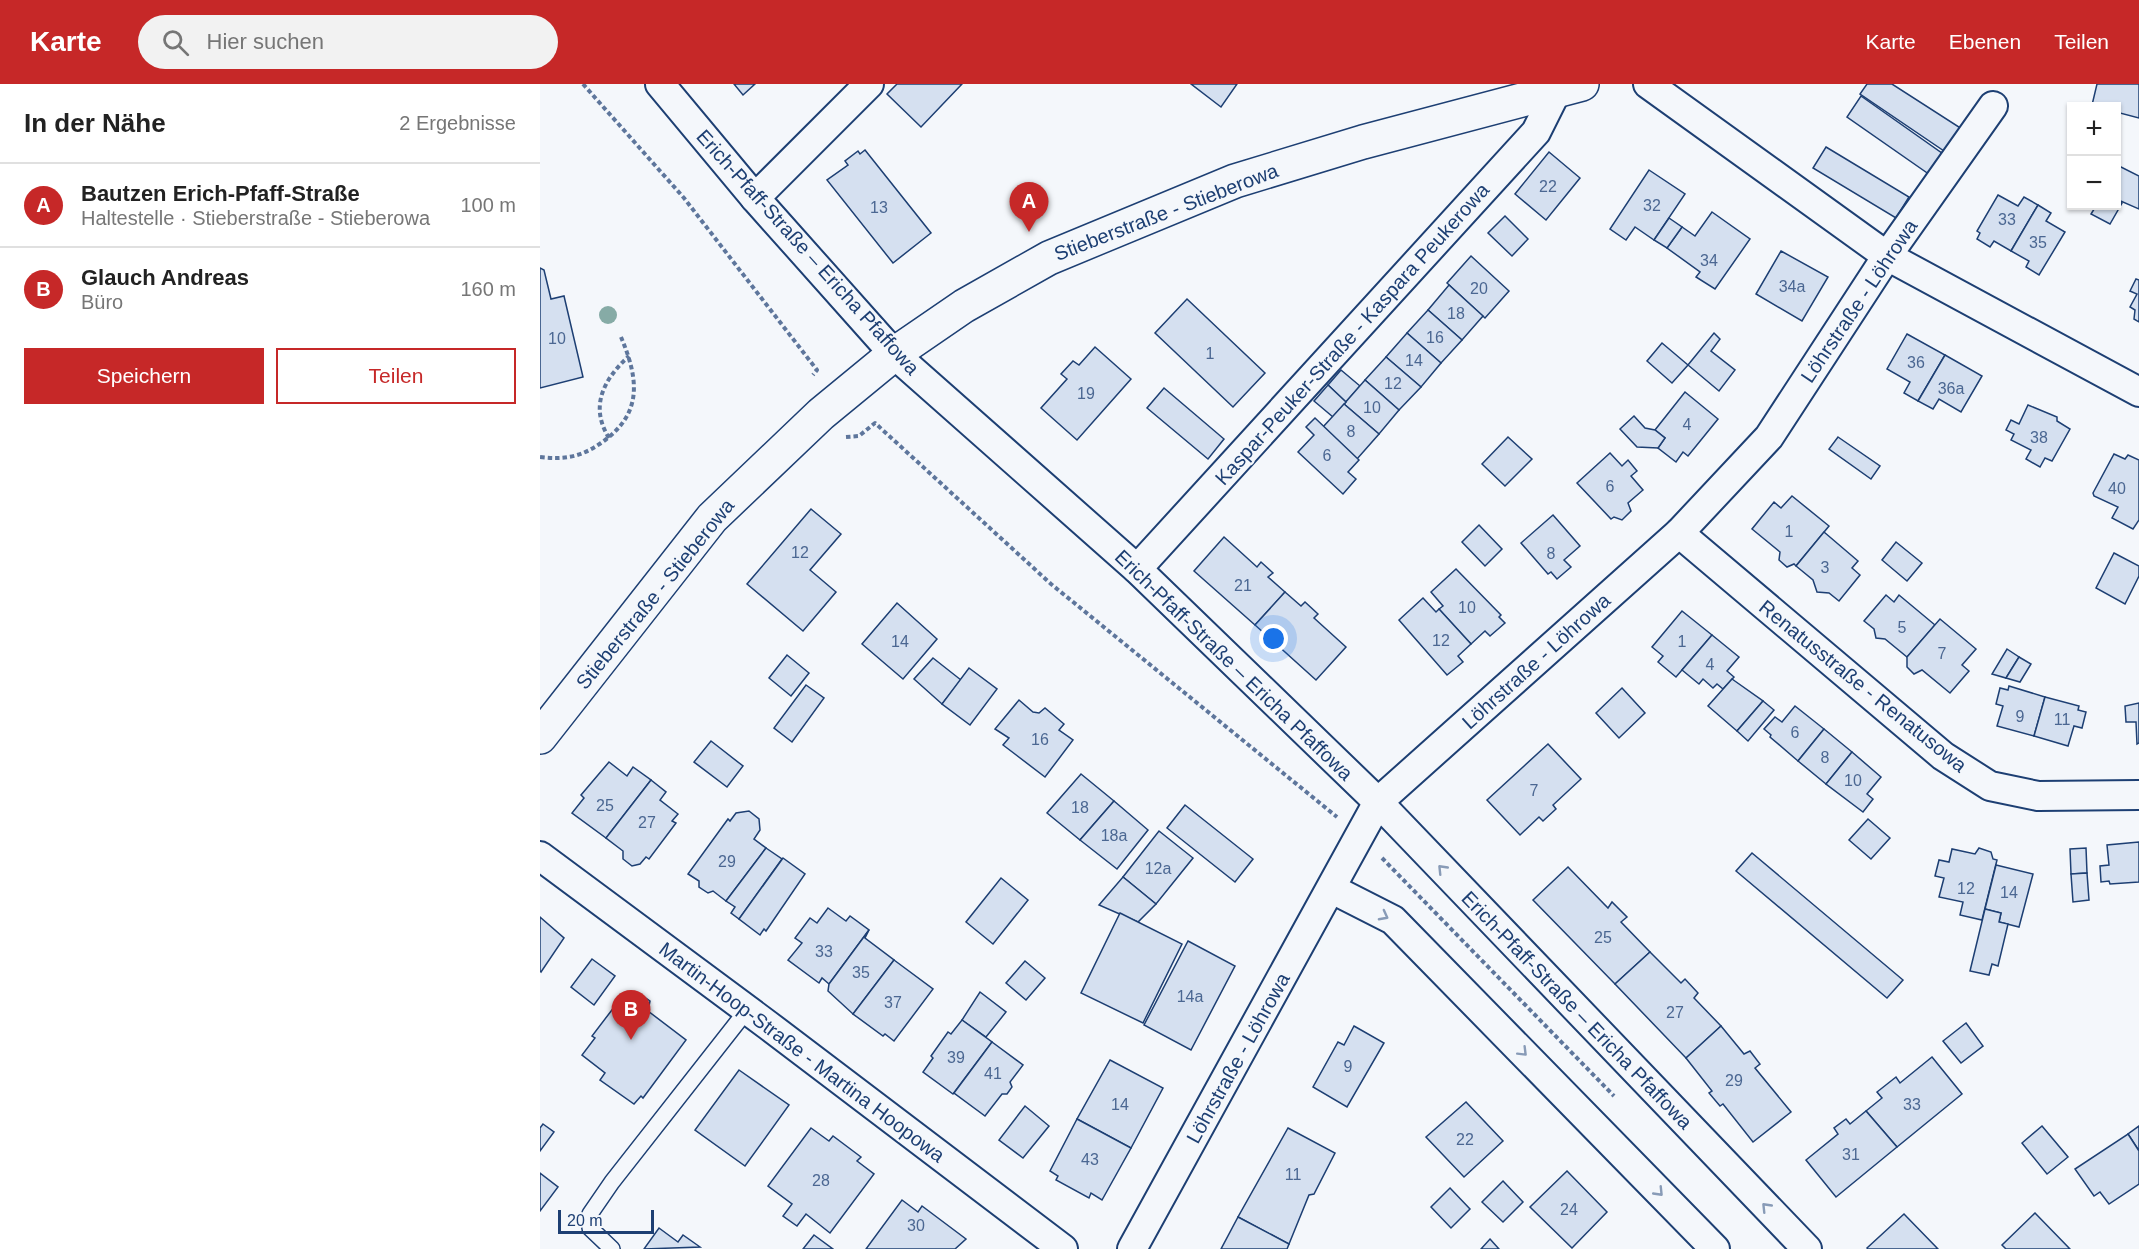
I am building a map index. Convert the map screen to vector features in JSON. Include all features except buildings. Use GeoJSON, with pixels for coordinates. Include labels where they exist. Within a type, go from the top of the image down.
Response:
{"type":"FeatureCollection","features":[{"type":"Feature","properties":{"kind":"main road","name":"Stieberstraße - Stieberowa"},"geometry":{"type":"LineString","coordinates":[[540,737],[712,518],[821,414],[894,354],[964,306],[1049,258],[1235,181],[1363,142],[1569,88]]}},
{"type":"Feature","properties":{"kind":"street","name":"Erich-Pfaff-Straße – Ericha Pfaffowa"},"geometry":{"type":"LineString","coordinates":[[660,84],[755,198],[894,354],[1137,570],[1378,802],[1807,1249]]}},
{"type":"Feature","properties":{"kind":"street"},"geometry":{"type":"LineString","coordinates":[[755,198],[869,84]]}},
{"type":"Feature","properties":{"kind":"street"},"geometry":{"type":"LineString","coordinates":[[1648,84],[1887,256],[2139,392]]}},
{"type":"Feature","properties":{"kind":"street","name":"Kaspar-Peuker-Straße - Kaspara Peukerowa"},"geometry":{"type":"LineString","coordinates":[[1137,570],[1536,132],[1569,88]]}},
{"type":"Feature","properties":{"kind":"street","name":"Löhrstraße - Löhrowa"},"geometry":{"type":"LineString","coordinates":[[1132,1249],[1378,802],[1679,533],[1769,437],[1887,256],[1993,106]]}},
{"type":"Feature","properties":{"kind":"street","name":"Renatusstraße - Renatusowa"},"geometry":{"type":"LineString","coordinates":[[1679,533],[1943,756],[1990,786],[2038,796],[2139,795]]}},
{"type":"Feature","properties":{"kind":"street","name":"Martin-Hoop-Straße - Martina Hoopowa"},"geometry":{"type":"LineString","coordinates":[[540,856],[1063,1249]]}},
{"type":"Feature","properties":{"kind":"street"},"geometry":{"type":"LineString","coordinates":[[1332,889],[1393,920],[1715,1249]]}},
{"type":"Feature","properties":{"kind":"lane"},"geometry":{"type":"LineString","coordinates":[[612,1249],[590,1228],[590,1214],[612,1182],[747,1010]]}},
{"type":"Feature","properties":{"kind":"path"},"geometry":{"type":"LineString","coordinates":[[582,84],[684,198],[817,370],[811,377]]}},
{"type":"Feature","properties":{"kind":"path"},"geometry":{"type":"LineString","coordinates":[[540,457],[561,460],[577,457],[609,438],[625,423],[633,404],[633,373],[621,337]]}},
{"type":"Feature","properties":{"kind":"path"},"geometry":{"type":"LineString","coordinates":[[609,438],[600,418],[601,393],[610,374],[629,356]]}},
{"type":"Feature","properties":{"kind":"path"},"geometry":{"type":"LineString","coordinates":[[821,414],[843,438],[859,436],[875,423],[1051,584],[1360,836],[1615,1097]]}},
{"type":"Feature","properties":{"kind":"place","name":"Bautzen Erich-Pfaff-Straße"},"geometry":{"type":"Point","coordinates":[1029,232]}},
{"type":"Feature","properties":{"kind":"place","name":"Glauch Andreas"},"geometry":{"type":"Point","coordinates":[631,1040]}}]}
